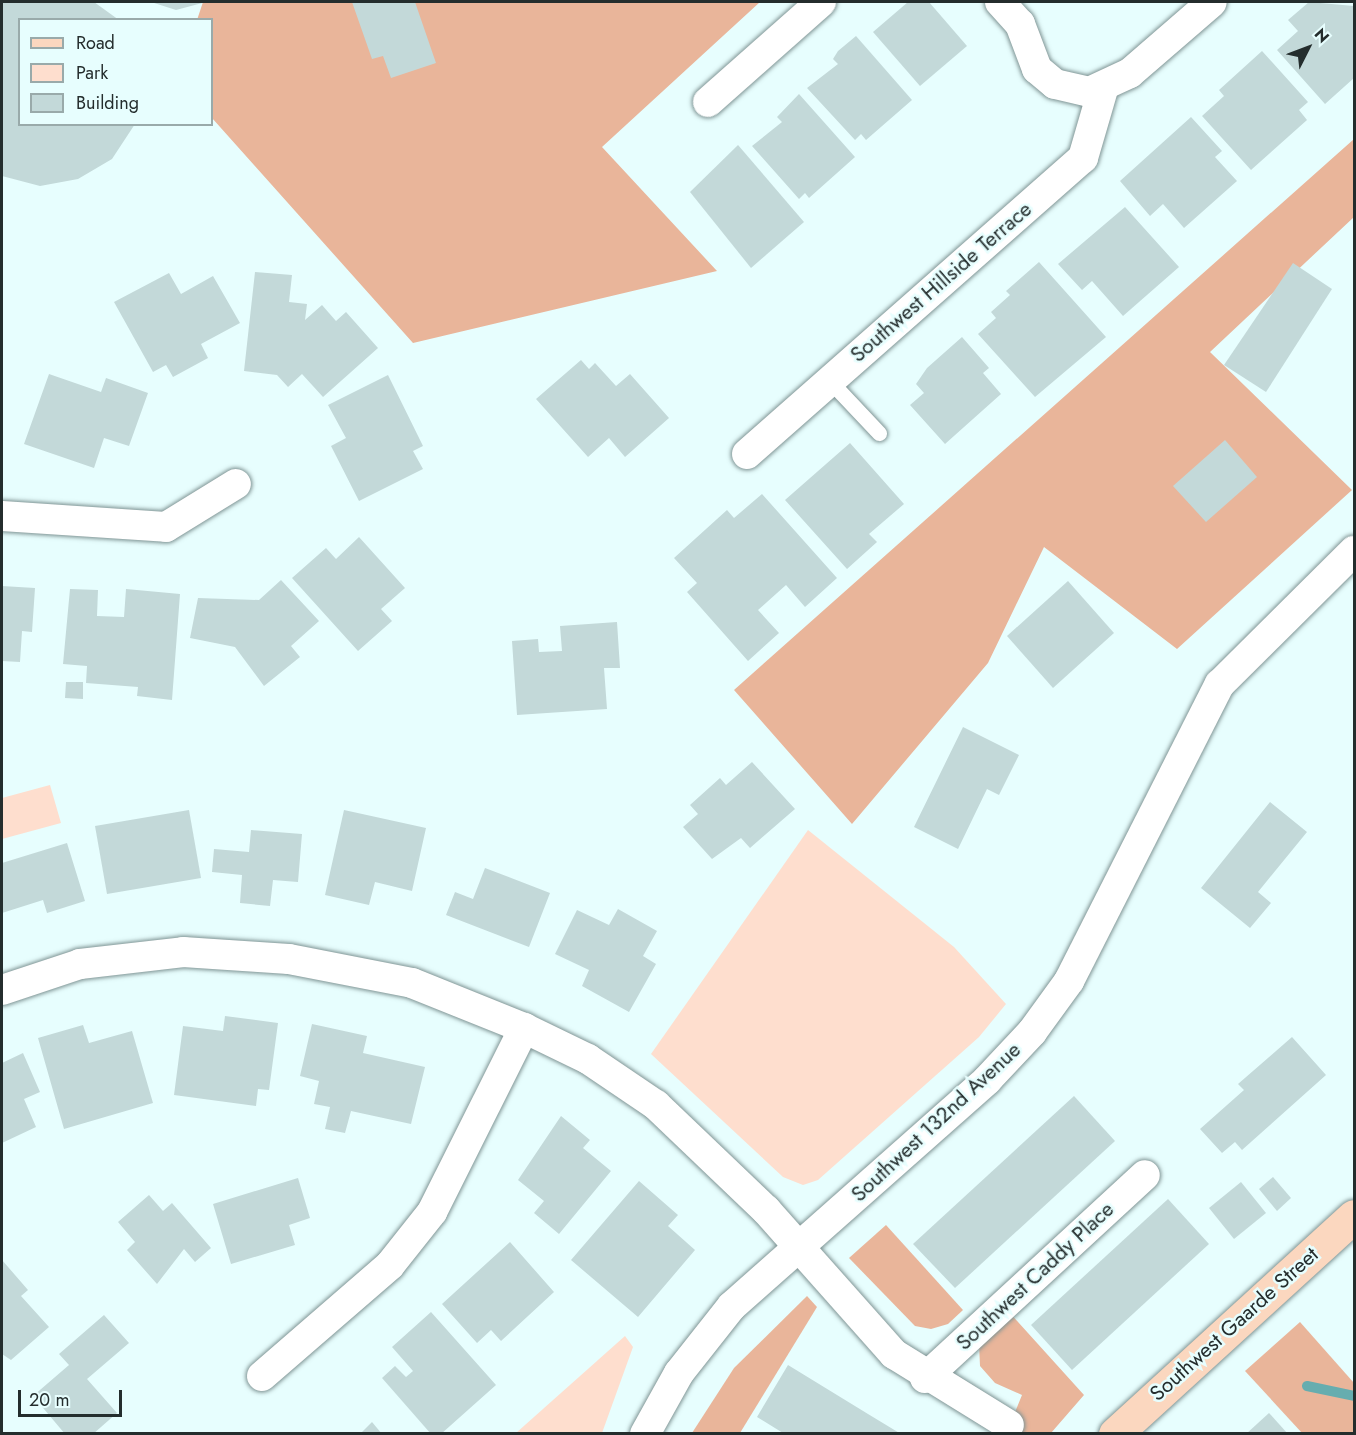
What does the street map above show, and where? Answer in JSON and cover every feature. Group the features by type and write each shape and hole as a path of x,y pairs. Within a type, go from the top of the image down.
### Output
{"main road":[{"name":"Southwest Gaarde Street","path":"1115,1434 1354,1216"}],"street":[{"path":"708,102 821,2"},
{"path":"999,2 1020,24 1037,69 1055,84 1102,89 1130,73 1212,2"},
{"name":"Southwest Hillside Terrace","path":"747,454 1083,158 1102,89"},
{"path":"2,516 166,527 236,484"},
{"name":"Southwest 132nd Avenue","path":"645,1434 706,1337 799,1246 987,1080 1032,1032 1069,981 1220,684 1354,551"},
{"path":"2,990 80,964 172,953 289,959 412,983 524,1028 588,1059 656,1105 799,1246 894,1354 924,1378 1009,1425"},
{"path":"262,1376 390,1265 432,1212 524,1028"},
{"name":"Southwest Caddy Place","path":"924,1378 1145,1175"}],"lane":[{"path":"829,380 879,433"}],"green space":[{"path":"50,785 61,823 2,839 2,798"},
{"path":"808,830 954,947 1006,1004 979,1037 818,1180 803,1185 783,1177 651,1054"},
{"path":"625,1336 633,1347 602,1433 516,1433"}],"shaded area":[{"path":"203,2 760,2 602,147 717,271 413,343 213,119 213,18 198,18"},
{"path":"1354,139 1354,217 1210,352 1352,490 1177,649 1044,547 988,663 852,824 734,690"},
{"path":"886,1225 963,1310 948,1324 931,1329 915,1326 849,1258"},
{"path":"807,1296 817,1307 740,1433 692,1433 734,1368"},
{"path":"1008,1311 1084,1395 1051,1433 1006,1434 1022,1395 995,1383 980,1366 979,1344"},
{"path":"1300,1322 1354,1383 1354,1433 1302,1433 1245,1371"}],"building":[{"path":"2,2 94,2 116,18 18,18 18,126 134,126 112,159 78,179 40,186 2,176"},
{"path":"151,2 206,2 176,10"},
{"path":"352,2 415,2 436,63 391,78 383,56 372,59"},
{"path":"908,2 929,2 967,46 920,86 873,32"},
{"path":"1309,2 1354,6 1354,78 1325,104 1277,50 1298,31 1288,20"},
{"path":"856,36 912,100 866,140 861,134 855,140 807,88 838,64 833,59 838,51"},
{"path":"1262,51 1308,102 1299,110 1307,120 1251,170 1202,116 1224,96 1219,90"},
{"path":"799,94 855,157 809,198 805,193 799,199 752,146 782,122 777,117"},
{"path":"1191,117 1222,151 1215,157 1237,181 1184,228 1163,204 1150,216 1120,181"},
{"path":"738,145 804,222 751,268 690,192"},
{"path":"1125,207 1179,267 1123,316 1092,281 1082,290 1058,264"},
{"path":"1039,262 1106,337 1035,397 978,334 996,318 991,312 1010,295 1006,291"},
{"path":"1293,263 1332,289 1266,392 1224,365"},
{"path":"255,272 292,275 289,302 307,304 305,320 322,305 336,321 346,312 378,348 323,397 302,374 288,387 277,375 244,371"},
{"path":"169,273 181,294 213,276 240,323 201,344 208,358 173,377 166,365 153,372 114,302"},
{"path":"962,337 989,368 983,373 1001,394 945,444 910,405 924,393 916,384 927,368"},
{"path":"581,360 589,369 595,363 616,386 630,374 669,418 625,457 609,438 588,457 536,399"},
{"path":"49,374 101,392 106,378 148,393 129,446 104,438 94,468 24,444"},
{"path":"388,375 423,446 413,451 423,469 359,501 331,446 346,438 328,405"},
{"path":"1225,440 1257,477 1206,522 1173,486"},
{"path":"850,443 904,504 869,534 877,542 847,569 785,500"},
{"path":"762,494 837,578 805,607 786,585 758,610 779,633 748,661 687,592 697,583 674,558 727,510 734,518"},
{"path":"359,537 405,588 381,609 392,621 358,651 292,578 326,548 336,559"},
{"path":"281,580 319,621 291,646 300,657 264,686 235,647 190,638 198,598 259,600"},
{"path":"1068,581 1114,633 1053,688 1007,636"},
{"path":"2,586 35,588 32,632 22,631 20,662 2,661"},
{"path":"70,589 98,590 97,616 124,617 126,589 180,594 172,700 137,696 138,687 86,683 87,666 63,664"},
{"path":"617,622 620,668 604,668 607,709 517,715 512,641 538,639 539,652 562,651 560,626"},
{"path":"66,682 83,682 83,699 65,698"},
{"path":"963,727 1019,755 999,795 987,789 958,849 914,827"},
{"path":"752,762 795,809 750,848 741,838 712,859 683,827 698,814 690,805 720,778 726,785"},
{"path":"1270,802 1307,832 1258,892 1271,903 1250,928 1201,888"},
{"path":"189,810 201,878 107,894 95,826"},
{"path":"344,810 426,828 412,891 375,882 369,905 325,895"},
{"path":"251,830 302,834 298,882 273,880 270,906 240,903 242,875 212,872 214,849 249,852"},
{"path":"67,843 85,901 47,913 43,900 2,913 2,863"},
{"path":"485,868 550,893 529,947 446,915 455,892 473,899"},
{"path":"618,909 657,931 643,956 656,964 629,1012 582,986 589,970 555,954 577,910 609,925"},
{"path":"225,1016 278,1023 269,1090 258,1089 256,1106 174,1095 183,1026 223,1031"},
{"path":"312,1024 367,1036 363,1053 425,1067 411,1124 351,1111 345,1133 325,1129 330,1107 314,1104 319,1081 300,1076"},
{"path":"83,1025 89,1043 132,1031 153,1103 64,1129 38,1038"},
{"path":"1292,1037 1326,1075 1242,1150 1235,1142 1222,1153 1200,1129 1244,1090 1238,1084"},
{"path":"23,1053 40,1092 24,1099 36,1127 2,1143 2,1063"},
{"path":"1074,1096 1115,1141 955,1288 913,1244"},
{"path":"561,1116 590,1140 583,1148 611,1171 559,1234 534,1213 544,1201 518,1180"},
{"path":"1273,1177 1291,1198 1277,1211 1259,1189"},
{"path":"298,1178 310,1218 289,1225 295,1245 231,1264 213,1204"},
{"path":"639,1181 678,1215 668,1226 695,1250 638,1317 571,1260"},
{"path":"1241,1182 1266,1213 1234,1239 1209,1208"},
{"path":"149,1195 163,1211 172,1203 211,1248 195,1262 184,1249 157,1284 127,1250 135,1242 118,1222"},
{"path":"1168,1199 1209,1244 1072,1370 1031,1325"},
{"path":"510,1242 554,1292 501,1341 491,1330 477,1343 442,1304"},
{"path":"2,1260 28,1290 21,1296 49,1327 11,1360 2,1354"},
{"path":"431,1312 496,1385 441,1434 431,1434 382,1378 395,1366 406,1377 413,1371 392,1347"},
{"path":"104,1315 129,1343 87,1379 117,1413 93,1434 65,1434 33,1396 69,1365 59,1354"},
{"path":"788,1365 901,1434 783,1433 757,1417"},
{"path":"1269,1413 1288,1434 1246,1434"},
{"path":"372,1422 382,1434 360,1434"}],"waterway":[{"path":"1307,1386 1354,1396"}]}
